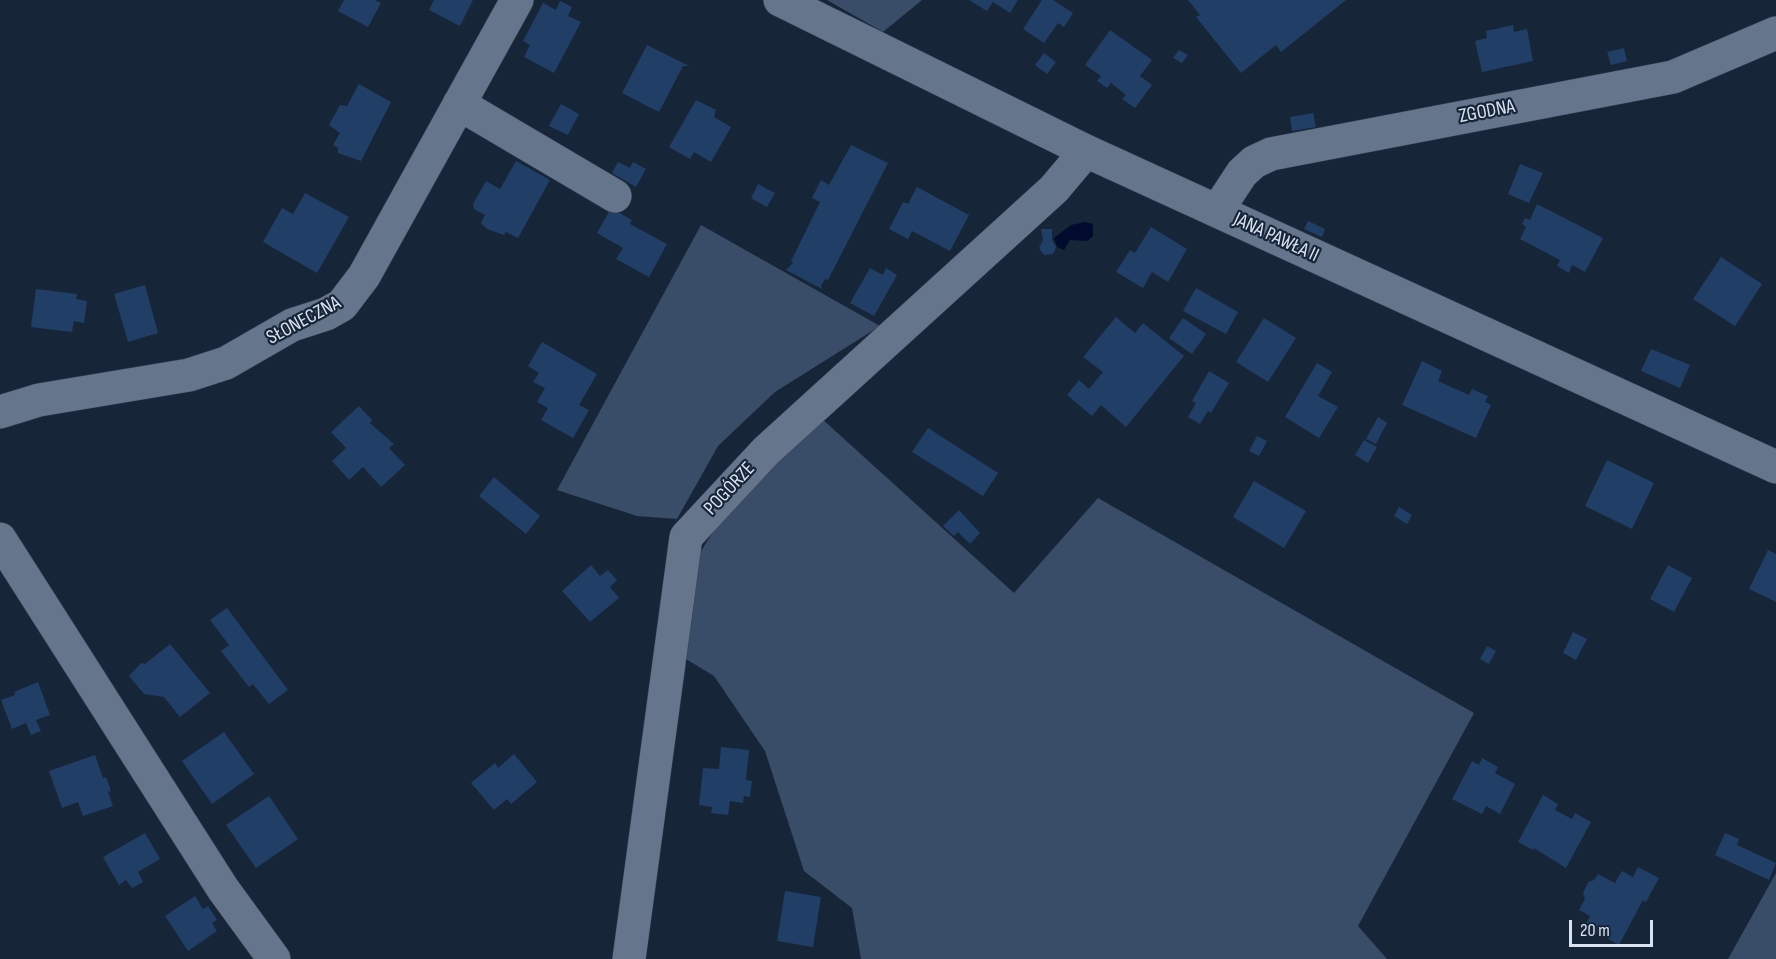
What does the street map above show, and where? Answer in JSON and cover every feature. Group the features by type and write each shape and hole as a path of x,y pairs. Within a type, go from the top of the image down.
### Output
{"street":[{"name":"SŁONECZNA","path":"0,412 39,400 189,375 226,363 292,325 326,314 342,305 364,276 517,0"},
{"name":"JANA PAWŁA II","path":"780,0 1086,151 1776,467"},
{"name":"ZGODNA","path":"1217,211 1242,173 1254,162 1271,154 1673,77 1776,33"},
{"path":"459,104 615,196"},
{"name":"POGÓRZE","path":"629,959 686,537 766,451 1054,189 1086,151"},
{"path":"0,539 223,889 274,959"}],"shaded area":[{"path":"827,0 922,0 883,32"},
{"path":"1085,222 1093,224 1093,236 1087,241 1070,240 1064,250 1057,247 1054,238 1071,225"},
{"path":"701,225 880,326 775,392 718,446 677,519 637,516 557,490"},
{"path":"821,418 1014,593 1098,498 1474,713 1358,926 1387,959 861,959 852,908 804,871 765,751 714,676 686,659 693,564 744,482"},
{"path":"1776,873 1776,959 1728,959"}],"building":[{"path":"344,0 375,0 381,3 368,27 338,11"},
{"path":"434,0 473,0 460,26 429,10"},
{"path":"969,0 1018,0 1010,13 993,2 987,11"},
{"path":"1042,0 1053,0 1073,13 1064,27 1058,23 1044,43 1023,29"},
{"path":"1188,0 1346,0 1281,52 1276,45 1241,73 1196,17 1200,15"},
{"path":"560,1 572,7 568,16 581,22 554,73 524,57 530,45 523,41 543,3 556,10"},
{"path":"1513,25 1514,32 1527,29 1533,61 1482,72 1475,41 1487,38 1486,31"},
{"path":"1110,30 1152,60 1140,76 1152,85 1135,108 1122,99 1126,95 1111,83 1107,88 1097,81 1101,76 1085,65"},
{"path":"647,45 689,66 683,66 659,112 622,93"},
{"path":"1624,48 1627,61 1611,65 1607,52"},
{"path":"1179,50 1188,55 1182,63 1173,58"},
{"path":"1044,53 1056,62 1047,74 1035,65"},
{"path":"359,84 391,102 361,161 338,153 338,148 333,145 340,133 329,125 340,105 347,106"},
{"path":"696,100 716,110 714,117 731,127 711,162 694,152 690,159 669,147"},
{"path":"561,104 579,114 568,135 549,126"},
{"path":"1313,113 1316,127 1292,131 1290,117"},
{"path":"851,145 888,163 828,280 825,279 821,286 822,289 786,270 793,263 791,261 820,202 812,198 821,180 829,185"},
{"path":"516,161 550,180 518,238 506,232 504,235 487,229 481,223 485,215 474,209 473,204 486,181 500,189"},
{"path":"618,162 630,168 633,162 646,169 636,187 612,173"},
{"path":"1520,164 1543,173 1529,203 1508,194"},
{"path":"758,184 775,193 767,207 751,198"},
{"path":"917,187 969,215 950,251 912,231 908,239 889,229 903,202 908,204"},
{"path":"305,193 349,217 317,273 263,242 282,208 293,214"},
{"path":"1537,204 1603,238 1585,272 1572,265 1569,273 1557,266 1560,260 1520,239 1526,227 1522,224 1525,218 1530,220"},
{"path":"611,208 632,220 630,224 667,244 649,277 616,259 623,248 597,233"},
{"path":"1308,221 1325,229 1322,237 1304,229"},
{"path":"1151,227 1187,249 1168,282 1152,272 1143,288 1116,272 1130,250 1135,253"},
{"path":"1041,229 1052,229 1052,240 1056,247 1053,254 1044,255 1039,248 1043,240"},
{"path":"1721,257 1762,284 1735,326 1693,299"},
{"path":"870,268 883,275 886,268 897,275 874,316 850,303"},
{"path":"145,285 158,333 128,342 114,294"},
{"path":"1196,288 1238,312 1226,334 1183,311"},
{"path":"36,289 77,294 76,299 87,301 84,323 74,321 72,332 31,327"},
{"path":"1116,317 1135,333 1143,323 1184,356 1126,427 1101,405 1092,416 1067,395 1079,380 1089,389 1103,372 1083,357"},
{"path":"1183,318 1206,334 1192,354 1169,338"},
{"path":"1264,318 1296,338 1268,382 1236,362"},
{"path":"542,342 597,374 579,405 589,410 573,438 541,420 548,408 537,402 545,388 533,382 539,373 528,366"},
{"path":"1651,349 1690,365 1680,388 1641,371"},
{"path":"1422,361 1442,371 1438,381 1469,395 1472,389 1488,396 1485,402 1491,405 1476,438 1402,405"},
{"path":"1317,363 1332,372 1318,396 1338,407 1319,438 1285,417"},
{"path":"1209,371 1229,383 1211,413 1208,411 1200,424 1188,417 1196,403 1192,401"},
{"path":"359,406 372,420 370,423 394,444 389,448 405,465 381,487 363,467 349,480 332,461 346,448 331,432"},
{"path":"1378,417 1387,423 1376,444 1366,439"},
{"path":"928,428 998,473 983,496 912,452"},
{"path":"1257,436 1267,441 1259,456 1249,451"},
{"path":"1364,440 1377,447 1368,463 1355,455"},
{"path":"1607,460 1654,483 1632,529 1585,506"},
{"path":"494,477 540,516 526,534 479,496"},
{"path":"1254,481 1306,511 1284,548 1233,517"},
{"path":"1399,507 1412,515 1407,524 1394,516"},
{"path":"959,510 980,533 970,544 958,532 954,536 943,526"},
{"path":"1768,550 1776,554 1776,602 1749,589"},
{"path":"591,565 600,576 608,570 617,580 610,587 619,598 590,622 562,591"},
{"path":"1668,565 1692,578 1674,612 1650,599"},
{"path":"227,608 288,690 269,704 253,684 249,687 221,651 229,645 210,620"},
{"path":"1573,632 1587,639 1576,660 1563,653"},
{"path":"170,644 210,693 180,717 164,697 144,694 129,676 141,663 145,664"},
{"path":"1487,646 1496,651 1489,664 1480,659"},
{"path":"38,682 50,715 36,720 41,731 31,735 26,723 12,729 1,700"},
{"path":"224,732 254,774 212,804 182,761"},
{"path":"721,747 749,750 746,780 752,781 750,797 744,796 743,803 730,801 728,815 711,813 712,807 699,805 703,768 719,769"},
{"path":"514,754 537,782 511,804 507,799 494,810 471,783 495,763 498,768"},
{"path":"95,755 103,778 106,777 111,791 108,792 113,806 83,816 78,802 62,808 49,771"},
{"path":"1482,758 1498,767 1495,773 1515,784 1500,814 1486,806 1482,814 1452,799 1472,761 1479,765"},
{"path":"1543,795 1558,804 1555,810 1572,819 1575,813 1591,822 1566,868 1534,848 1533,850 1518,842"},
{"path":"269,796 298,839 256,868 226,825"},
{"path":"145,833 160,859 138,872 143,882 132,888 126,880 119,885 103,857"},
{"path":"1725,833 1739,839 1737,845 1776,863 1769,880 1715,855"},
{"path":"1638,867 1659,878 1646,902 1643,900 1619,945 1585,926 1590,916 1579,910 1585,899 1583,893 1588,882 1594,880 1598,874 1615,883 1622,871 1633,877"},
{"path":"785,891 821,897 813,947 777,941"},
{"path":"195,896 203,909 208,906 217,920 212,923 217,931 188,951 165,916"}]}
